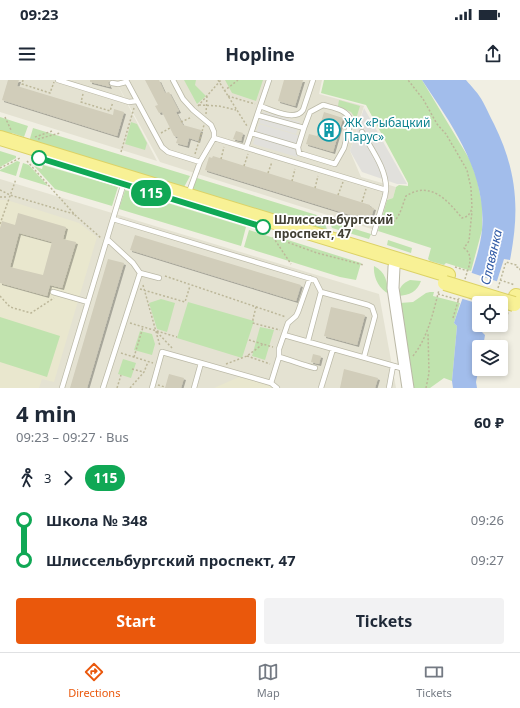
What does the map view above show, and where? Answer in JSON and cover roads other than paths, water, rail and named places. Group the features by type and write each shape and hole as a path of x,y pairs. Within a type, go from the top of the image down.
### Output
{"main road":[{"path":"3,139 124,180 516,300"}],"street":[{"path":"396,263 393,288 408,388"}],"lane":[{"path":"58,80 129,102 137,101"},
{"path":"173,80 183,99 193,110 206,119 214,132 214,138 200,162 186,199"},
{"path":"248,149 251,133 269,80"},
{"path":"260,106 291,116 297,116 301,114 303,110 313,80"},
{"path":"112,83 118,84 126,81 165,150 200,162"},
{"path":"330,174 344,148 351,125 350,117 347,113 323,106 310,112 298,147 299,153 335,164"},
{"path":"257,115 304,128"},
{"path":"362,132 384,173 386,182 385,196 374,233"},
{"path":"251,133 298,147"},
{"path":"214,138 386,190"},
{"path":"62,388 124,180"},
{"path":"113,219 315,280 321,292 308,341"},
{"path":"106,240 133,263 140,273 159,278"},
{"path":"103,388 140,273"},
{"path":"271,386 284,333 290,320 296,316 298,312 310,278"},
{"path":"52,292 88,302"},
{"path":"321,292 368,305 372,308 375,316 364,357"},
{"path":"284,333 333,349 405,368"},
{"path":"321,388 333,349"},
{"path":"152,388 162,352 179,356 277,388"},
{"path":"279,357 315,368"},
{"path":"194,388 201,363"},
{"path":"389,388 393,366"}],"water":[{"name":"Славянка","path":"422,80 466,80 481,99 502,141 512,174 514,190 515,224 510,260 504,259 492,296 472,296 472,332 482,332 485,335 484,340 472,340 472,376 477,376 477,388 453,388 452,381 457,326 454,323 478,253 482,230 482,209 479,189 473,169 465,150 445,114"}],"place":[{"name":"ЖК «Рыбацкий Парус»","path":"329,130"},
{"name":"Шлиссельбургский проспект, 47","path":"263,227"}]}
